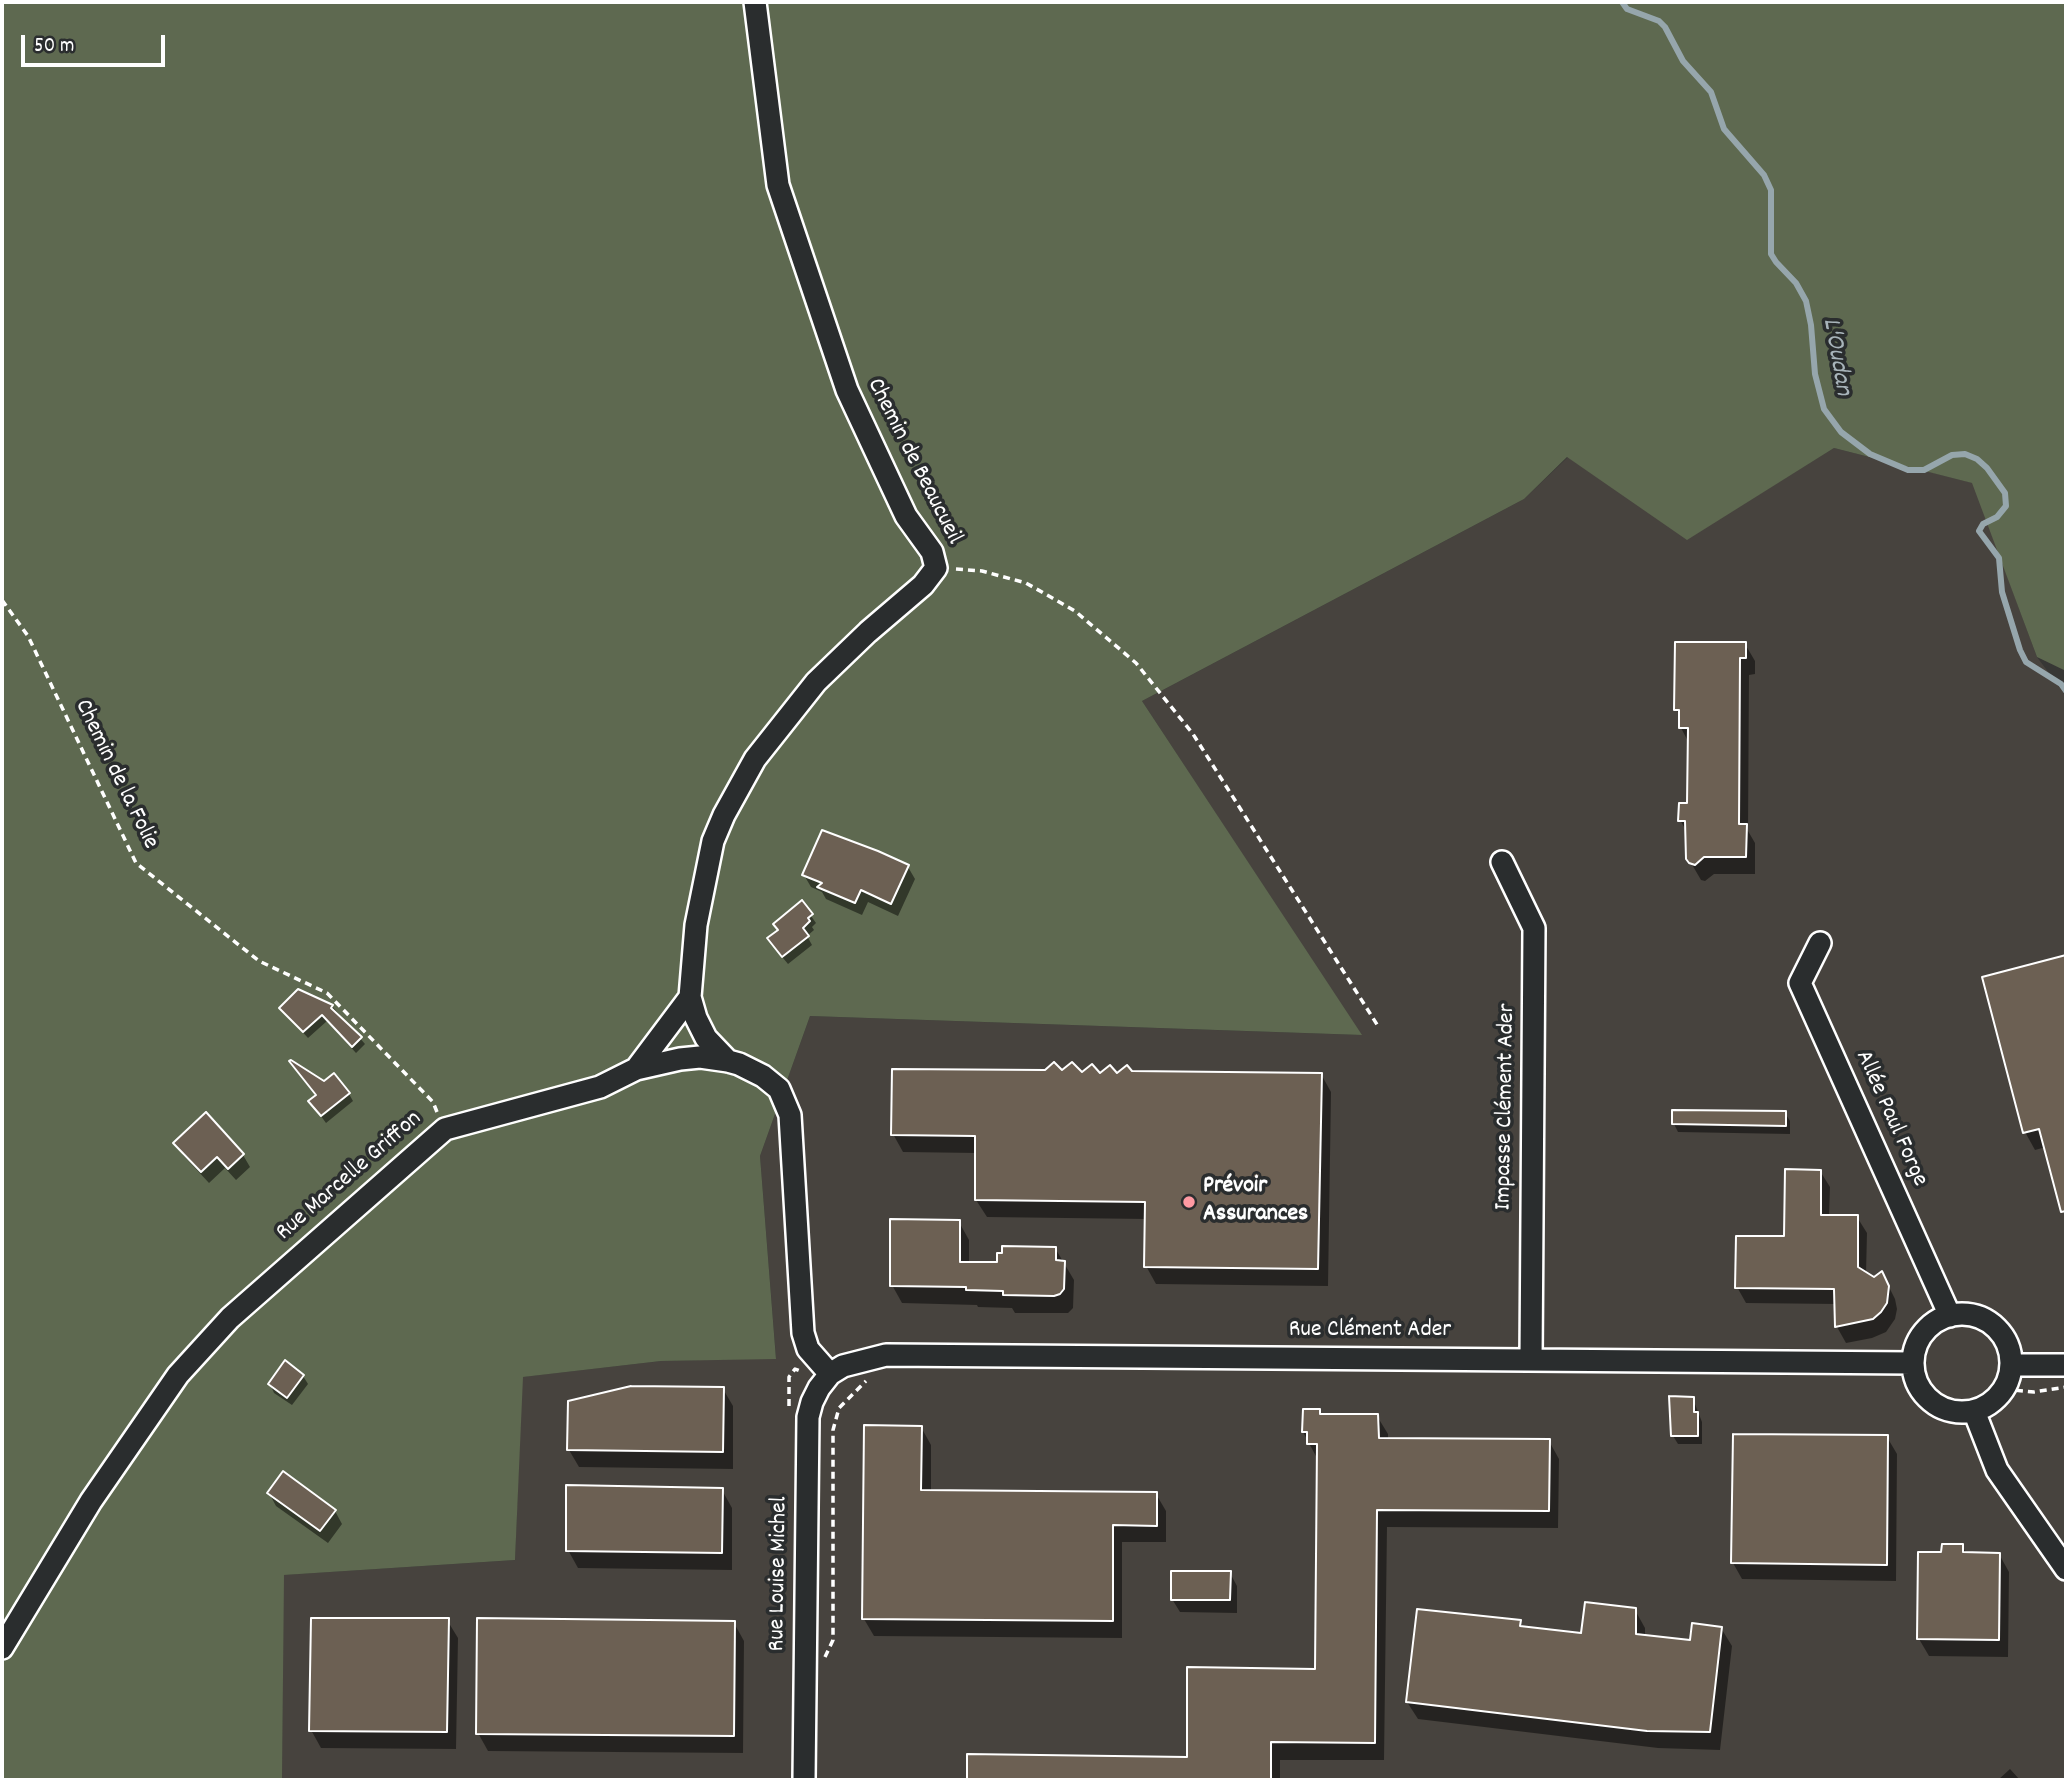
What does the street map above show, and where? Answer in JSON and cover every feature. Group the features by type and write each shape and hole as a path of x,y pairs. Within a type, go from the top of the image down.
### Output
{"street":[{"name":"Chemin de Beaucueil","path":"727,1061 706,1038 690,997 696,925 713,841 723,815 755,759 816,682 868,632 923,585 936,568 932,552 906,516 847,390 778,185 755,2"},
{"name":"Impasse Clément Ader","path":"1502,862 1534,928 1531,1360"},
{"name":"Allée Paul Forge","path":"1820,943 1801,983 1950,1316"},
{"path":"636,1069 690,997"},
{"name":"Rue Marcelle Griffon","path":"2,1648 91,1502 178,1375 230,1318 445,1129 600,1087 636,1069 690,1058 727,1061 763,1076 779,1089 790,1115 803,1333 808,1349 828,1377"},
{"path":"1950,1316 1973,1316 1995,1327 2010,1350 2011,1365 2004,1389 1995,1400 1974,1411 1944,1409 1921,1389 1915,1376 1913,1363 1921,1337 1938,1320 1950,1316"},
{"name":"Rue Clément Ader","path":"828,1377 843,1366 886,1354 1913,1363"},
{"path":"2011,1365 2066,1365"},
{"name":"Rue Louise Michel","path":"804,1780 808,1417 812,1402 828,1377"},
{"path":"1974,1411 1997,1470 2066,1569"}],"path":[{"path":"936,568 982,571 1027,583 1075,611 1136,663 1193,734 1378,1026"},
{"name":"Chemin de la Folie","path":"2,600 28,636 136,863 259,961 327,993 433,1102 445,1129"},
{"path":"789,1406 789,1377 795,1369 828,1377"},
{"path":"805,1671 826,1656 833,1640 833,1430 839,1408 866,1381 875,1377"},
{"path":"2004,1389 2035,1392 2066,1387"}],"shaded area":[{"path":"1834,448 1973,483 2037,657 2066,696 2066,1780 282,1780 283,1575 515,1560 522,1377 661,1361 776,1358 760,1156 810,1016 1361,1035 1142,701 1524,499 1568,457 1687,539"}],"green space":[{"path":"2,2 2066,2 2066,671 2037,657 1972,483 1834,448 1687,540 1567,457 1524,499 1142,701 1362,1035 810,1016 760,1156 776,1359 661,1361 523,1377 515,1560 284,1575 282,1780 2,1780"}],"building":[{"path":"1675,642 1746,642 1746,658 1740,658 1739,824 1747,824 1746,857 1704,857 1695,865 1686,859 1685,821 1678,821 1679,803 1687,803 1688,728 1679,728 1679,710 1674,710"},
{"path":"822,830 909,865 891,904 861,890 855,903 817,887 822,883 802,875"},
{"path":"802,900 813,914 803,928 809,936 782,957 767,938 778,930 773,924"},
{"path":"2066,955 2066,1211 2061,1212 2039,1129 2023,1133 1982,977"},
{"path":"298,989 333,1005 331,1008 362,1037 352,1047 322,1015 303,1032 279,1008"},
{"path":"289,1061 324,1081 334,1073 350,1093 321,1116 308,1101 316,1095"},
{"path":"1054,1062 1062,1070 1072,1062 1082,1072 1092,1064 1100,1073 1110,1065 1117,1073 1127,1065 1132,1071 1322,1073 1318,1269 1144,1267 1145,1202 975,1200 975,1136 891,1135 892,1069 1045,1070"},
{"path":"1672,1110 1786,1111 1786,1126 1672,1124"},
{"path":"206,1112 244,1154 228,1169 217,1157 201,1172 173,1143"},
{"path":"1785,1169 1821,1170 1821,1215 1858,1215 1858,1267 1874,1277 1882,1271 1889,1286 1887,1303 1873,1319 1835,1327 1834,1289 1735,1288 1736,1236 1784,1236"},
{"path":"890,1219 960,1220 960,1262 997,1262 997,1253 1002,1253 1002,1246 1056,1247 1056,1260 1065,1261 1064,1289 1054,1296 1003,1295 1003,1291 966,1290 966,1287 890,1286"},
{"path":"285,1360 304,1375 287,1398 268,1384"},
{"path":"631,1386 724,1387 723,1452 567,1450 568,1401"},
{"path":"1669,1396 1694,1397 1694,1412 1698,1412 1698,1436 1671,1436"},
{"path":"1303,1409 1320,1409 1320,1414 1378,1414 1379,1438 1550,1439 1549,1511 1377,1510 1375,1743 1271,1742 1271,1780 967,1780 967,1754 1187,1757 1187,1667 1315,1669 1317,1444 1307,1444 1307,1432 1302,1432"},
{"path":"864,1425 922,1426 921,1490 1157,1492 1157,1526 1113,1525 1113,1621 862,1619"},
{"path":"1733,1434 1888,1435 1887,1565 1731,1563"},
{"path":"283,1471 336,1510 320,1531 267,1493"},
{"path":"566,1485 723,1488 722,1553 566,1551"},
{"path":"1942,1544 1963,1544 1963,1552 2000,1553 1999,1640 1917,1639 1918,1552 1941,1552"},
{"path":"1171,1571 1231,1571 1230,1600 1171,1600"},
{"path":"1585,1602 1636,1608 1636,1634 1690,1640 1692,1623 1722,1627 1710,1732 1647,1731 1406,1702 1417,1609 1521,1620 1520,1626 1581,1633"},
{"path":"311,1618 449,1618 447,1732 309,1731"},
{"path":"477,1618 735,1621 734,1736 476,1734"}],"waterway":[{"name":"L'Oudan","path":"1622,2 1627,9 1659,21 1665,27 1683,61 1711,92 1724,129 1764,175 1771,190 1771,254 1796,283 1806,301 1815,374 1824,409 1841,432 1870,454 1908,470 1924,470 1952,455 1965,454 1977,459 1987,468 2005,493 2006,506 1997,517 1983,524 1979,531 1999,558 2002,592 2026,662 2061,684 2066,691"}],"place":[{"name":"Prévoir Assurances","path":"1189,1202"}]}
